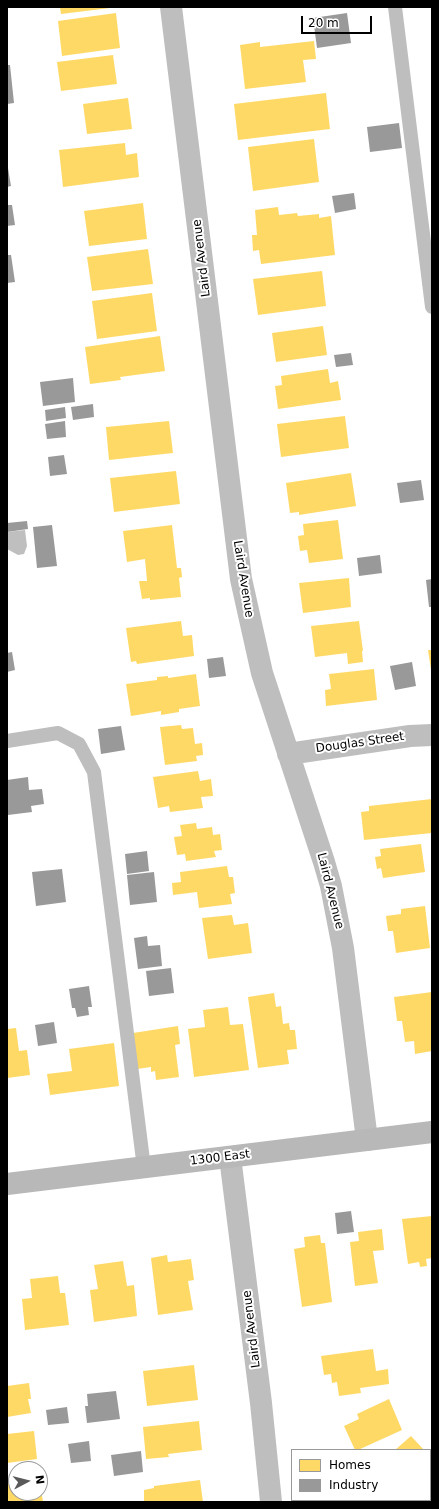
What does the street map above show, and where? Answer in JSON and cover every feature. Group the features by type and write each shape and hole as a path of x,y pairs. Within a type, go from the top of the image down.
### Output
{"main road":[{"name":"1300 East","path":"7,1184 432,1132"}],"street":[{"name":"Laird Avenue","path":"171,7 241,579 262,673 324,862 338,918 367,1140"},
{"name":"Douglas Street","path":"288,754 410,736 432,735"},
{"name":"Laird Avenue","path":"230,1157 261,1403 271,1502"}],"lane":[{"path":"395,7 432,307"},
{"path":"7,741 58,733 79,744 94,772 144,1168"}],"shaded area":[{"path":"25,530 27,546 24,554 18,555 7,549 7,532"}],"building: Homes":[{"path":"60,7 109,7 110,8 61,14"},
{"path":"116,13 120,48 62,56 58,21"},
{"path":"314,41 316,59 303,60 306,82 245,89 240,45 260,42 260,47"},
{"path":"113,55 117,84 61,91 57,62"},
{"path":"326,93 330,129 238,140 234,104"},
{"path":"128,98 132,129 87,134 83,104"},
{"path":"314,139 319,182 253,191 248,147"},
{"path":"125,143 126,155 137,153 139,177 63,187 59,150"},
{"path":"143,203 147,239 89,246 84,211"},
{"path":"278,207 279,215 297,213 298,216 319,214 319,218 331,216 335,255 261,264 259,250 253,251 252,235 257,235 255,210"},
{"path":"148,249 153,284 92,291 87,257"},
{"path":"322,271 326,306 258,315 253,279"},
{"path":"152,293 157,331 97,339 92,301"},
{"path":"323,326 327,355 276,362 272,333"},
{"path":"160,336 165,371 120,377 121,380 90,384 85,347"},
{"path":"328,369 330,383 338,381 341,400 278,409 275,386 282,385 281,376"},
{"path":"345,416 349,448 281,457 277,424"},
{"path":"169,421 173,453 109,460 106,427"},
{"path":"176,471 180,504 114,512 110,478"},
{"path":"351,473 356,506 299,515 299,512 290,513 286,483"},
{"path":"338,520 343,559 309,563 307,550 300,551 298,536 304,535 303,524"},
{"path":"172,525 177,568 181,568 182,577 179,578 181,597 150,600 150,598 142,599 139,581 147,581 145,559 127,562 123,531"},
{"path":"349,578 351,607 303,613 299,583"},
{"path":"181,621 183,636 192,635 194,656 137,664 136,661 131,662 126,628"},
{"path":"359,621 363,662 348,664 347,653 315,657 311,626"},
{"path":"428,650 432,650 432,670 431,670"},
{"path":"374,669 377,700 326,706 325,690 331,689 329,674"},
{"path":"196,674 200,706 179,709 179,712 161,715 161,711 131,716 126,684 157,680 157,677 168,676 168,678"},
{"path":"181,725 182,729 193,728 195,744 202,743 203,755 196,756 197,761 165,765 160,727"},
{"path":"198,771 200,781 211,779 213,796 201,797 203,808 170,812 169,806 158,808 153,777"},
{"path":"432,799 432,833 364,840 361,812 369,811 369,806"},
{"path":"196,823 197,829 212,827 213,835 220,834 222,850 214,851 216,857 186,861 185,854 177,855 174,837 182,836 180,825"},
{"path":"421,844 425,872 383,878 381,868 377,869 375,857 381,856 380,849"},
{"path":"227,866 229,877 233,877 235,893 230,894 232,904 199,908 197,892 173,895 172,883 181,882 180,872"},
{"path":"425,906 430,948 396,953 393,931 388,931 386,916 401,914 401,909"},
{"path":"232,915 234,925 248,923 252,953 208,959 202,918"},
{"path":"432,992 432,1051 415,1054 414,1041 405,1042 402,1021 397,1021 394,997"},
{"path":"274,993 276,1007 281,1006 283,1024 289,1023 290,1030 295,1030 297,1049 287,1050 289,1064 258,1068 248,997"},
{"path":"228,1007 230,1025 243,1024 249,1070 194,1077 188,1029 205,1027 203,1010"},
{"path":"178,1026 180,1044 175,1045 179,1077 156,1080 155,1071 151,1072 151,1067 137,1069 133,1033"},
{"path":"16,1028 19,1051 27,1050 30,1075 7,1078 7,1029"},
{"path":"114,1043 119,1086 50,1095 47,1074 72,1071 69,1049"},
{"path":"432,1216 432,1258 426,1259 427,1266 420,1267 419,1262 408,1264 402,1219"},
{"path":"382,1229 384,1250 373,1251 378,1283 355,1286 350,1242 359,1241 358,1232"},
{"path":"320,1235 321,1243 325,1243 332,1302 302,1307 294,1249 305,1247 304,1237"},
{"path":"167,1255 168,1262 191,1259 194,1280 188,1281 193,1310 158,1315 151,1258"},
{"path":"123,1261 127,1286 134,1285 137,1316 94,1322 90,1290 98,1289 94,1265"},
{"path":"58,1276 60,1293 65,1293 69,1325 25,1330 22,1299 32,1298 30,1279"},
{"path":"373,1349 376,1371 388,1369 389,1384 360,1388 361,1393 339,1396 337,1382 332,1383 331,1374 324,1375 321,1356"},
{"path":"194,1365 198,1400 147,1406 143,1371"},
{"path":"29,1383 31,1399 28,1399 31,1413 7,1417 7,1386"},
{"path":"389,1399 402,1430 360,1449 355,1449 344,1426 359,1419 357,1414"},
{"path":"199,1421 202,1450 168,1454 169,1457 146,1459 143,1427"},
{"path":"34,1431 37,1459 8,1461 7,1463 7,1434"},
{"path":"411,1436 423,1449 396,1449"},
{"path":"7,1479 8,1501 43,1502 7,1502"},
{"path":"200,1480 203,1502 144,1502 144,1490 154,1488 154,1486"}],"building: Industry":[{"path":"347,13 351,43 317,48 313,18"},
{"path":"7,65 10,65 14,103 7,104"},
{"path":"399,123 402,148 370,152 367,127"},
{"path":"7,162 11,186 7,187"},
{"path":"354,193 356,209 335,213 332,196"},
{"path":"7,205 12,205 15,225 7,226"},
{"path":"7,255 11,255 15,282 7,283"},
{"path":"351,353 353,365 336,367 334,355"},
{"path":"73,378 75,402 43,406 40,382"},
{"path":"93,404 94,417 73,420 71,407"},
{"path":"65,407 66,418 46,421 45,410"},
{"path":"65,421 66,437 47,439 45,424"},
{"path":"64,455 67,474 50,476 48,457"},
{"path":"421,480 424,500 400,503 397,483"},
{"path":"27,521 28,529 7,532 7,523"},
{"path":"52,525 57,566 37,568 33,527"},
{"path":"380,555 382,573 359,576 357,558"},
{"path":"432,579 432,607 429,607 426,580"},
{"path":"12,652 15,670 7,672 7,653"},
{"path":"223,657 226,676 209,678 207,659"},
{"path":"412,662 416,686 395,690 390,666"},
{"path":"121,726 125,750 101,754 98,729"},
{"path":"28,777 29,790 42,789 44,804 31,806 32,812 8,815 7,780"},
{"path":"147,851 149,871 127,874 125,854"},
{"path":"62,869 66,902 36,906 32,872"},
{"path":"154,872 157,902 130,905 127,875"},
{"path":"147,936 148,946 160,945 162,966 138,969 134,938"},
{"path":"171,968 174,993 149,996 146,971"},
{"path":"89,986 92,1007 88,1007 89,1015 77,1017 75,1008 72,1008 69,989"},
{"path":"54,1022 57,1043 38,1046 35,1025"},
{"path":"351,1211 354,1232 337,1234 335,1213"},
{"path":"116,1391 120,1419 87,1423 85,1406 88,1406 87,1394"},
{"path":"67,1407 69,1423 48,1425 46,1410"},
{"path":"89,1441 91,1461 71,1463 68,1444"},
{"path":"141,1451 143,1472 114,1476 111,1455"}]}
